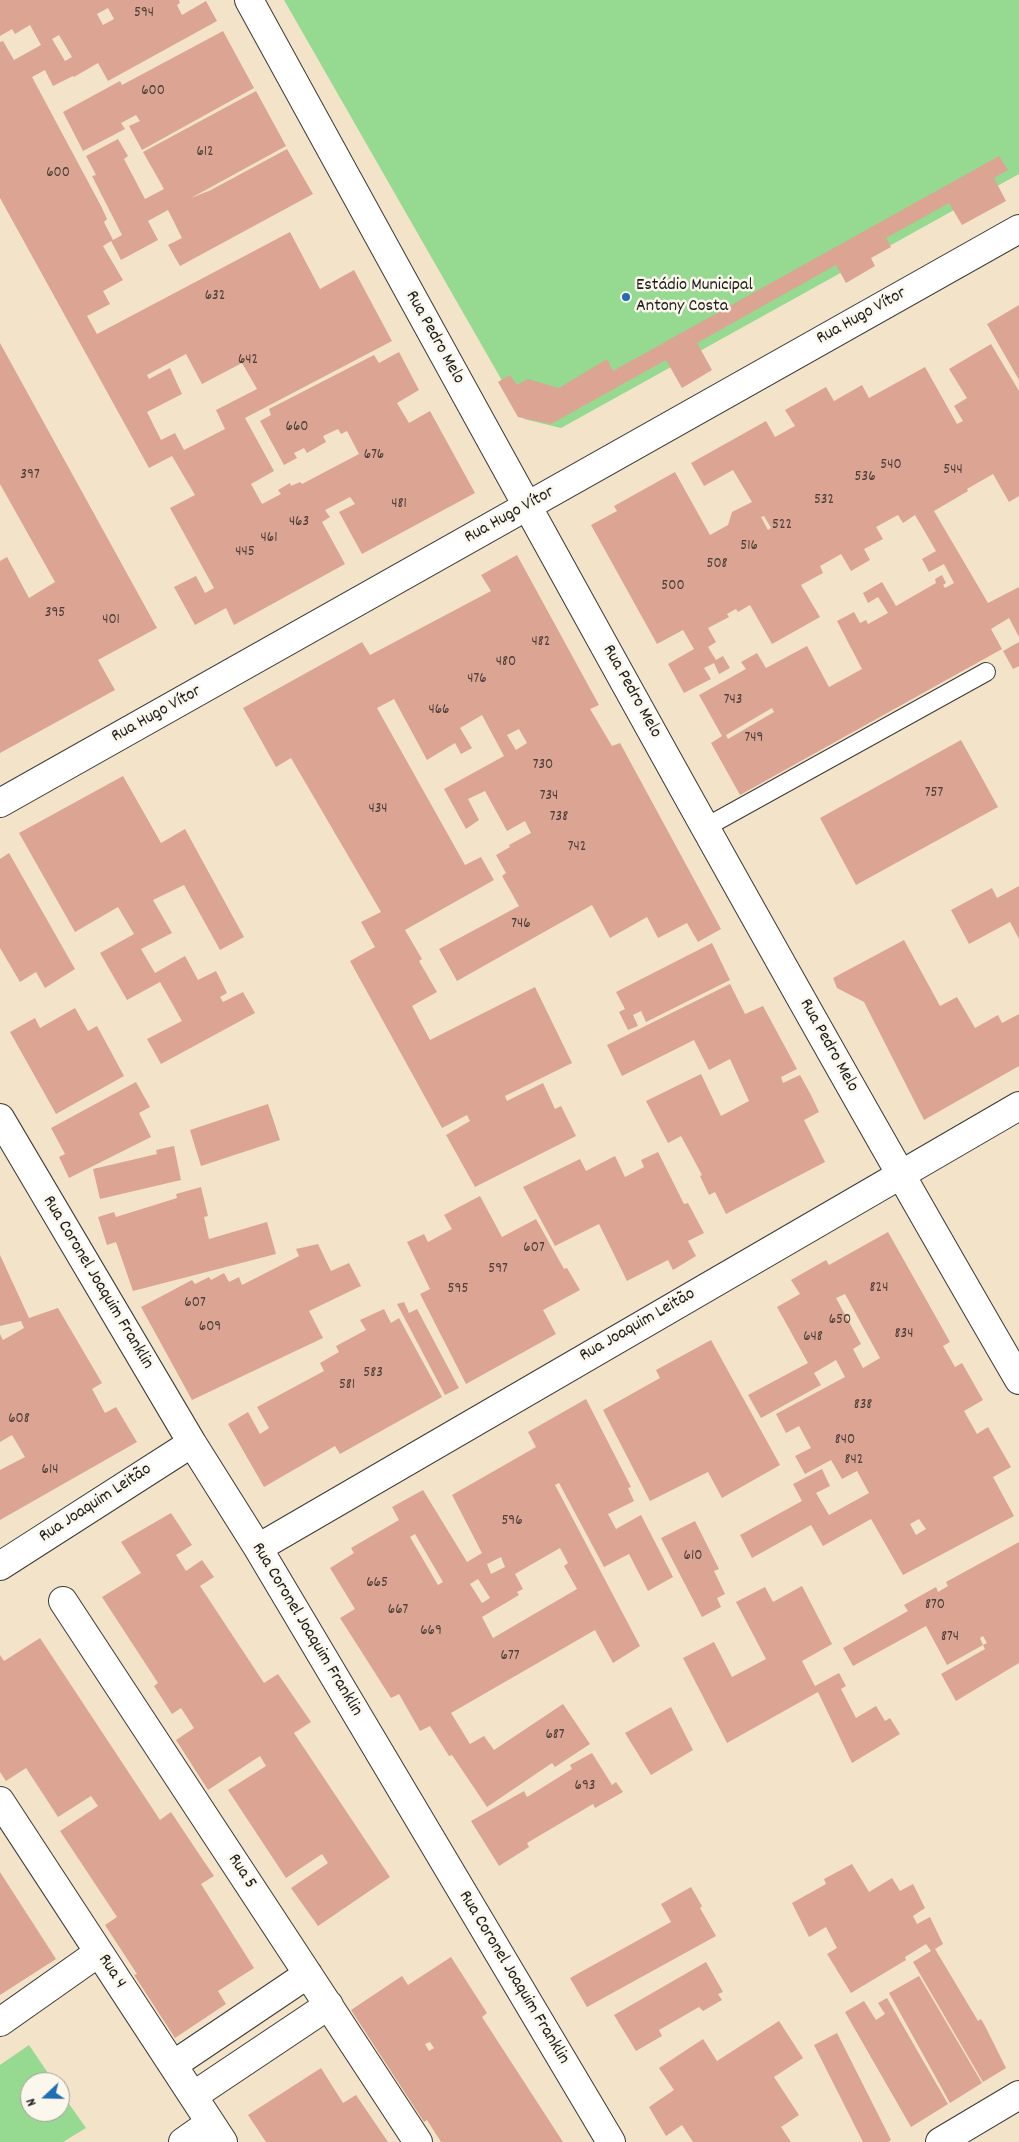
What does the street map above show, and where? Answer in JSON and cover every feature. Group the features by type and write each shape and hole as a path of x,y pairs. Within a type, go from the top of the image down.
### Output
{"street":[{"name":"Rua Pedro Melo","path":"249,0 527,506 899,1174 1019,1380"},
{"name":"Rua Hugo Vítor","path":"0,803 1019,229"},
{"name":"Rua Joaquim Leitão","path":"258,1548 1019,1106"},
{"name":"Rua Coronel Joaquim Franklin","path":"0,1118 192,1443 258,1548 611,2142"},
{"name":"Rua Joaquim Leitão","path":"0,1566 192,1443"},
{"name":"Rua 5","path":"63,1601 418,2142"},
{"name":"Rua 4","path":"0,1801 216,2132"},
{"path":"0,2022 98,1953"},
{"path":"173,2065 308,1974"},
{"path":"193,2096 329,2006"},
{"path":"940,2142 1019,2095"},
{"path":"183,2142 216,2132"}],"lane":[{"path":"706,827 986,672"}],"green space":[{"name":"Estádio Municipal Antony Costa","path":"284,0 1019,0 1019,174 561,428 524,419"},
{"path":"29,2045 47,2072 20,2072 20,2122 70,2122 70,2105 86,2128 63,2142 0,2142 0,2065"}],"building":[{"path":"0,0 179,0 180,3 177,5 182,15 206,1 217,21 108,81 98,63 74,77 53,86 45,70 32,77 101,206 107,219 104,222 113,240 122,235 92,176 96,175 86,156 118,139 128,156 124,159 145,199 164,189 143,152 256,91 286,146 191,198 211,190 287,149 313,194 180,266 168,245 182,238 168,210 148,221 158,240 121,260 111,241 103,246 123,280 103,291 110,304 87,316 97,334 290,232 320,289 354,270 392,341 245,418 274,471 251,484 262,504 281,494 278,490 290,483 291,486 300,482 302,484 359,454 347,431 341,434 338,429 323,436 326,442 307,453 304,448 294,453 297,458 284,465 260,421 271,415 269,409 374,355 379,363 399,352 419,390 397,403 409,423 430,411 475,493 362,554 339,512 355,504 350,497 325,510 330,517 322,522 345,564 234,625 226,608 195,625 174,587 196,576 205,593 214,588 170,508 195,495 172,456 149,468 0,198 0,42 3,41 14,60 41,45 30,25 15,34 12,29 0,36","holes":["108,8 114,19 103,25 97,14","59,35 72,57 65,61 52,39","186,354 202,384 242,363 257,389 216,410 225,429 184,450 175,433 161,440 147,412 182,394 170,368 149,379 147,375"]},
{"path":"223,31 254,88 142,150 129,126 140,121 136,115 121,123 125,129 83,151 63,112 120,81 122,85"},
{"path":"999,156 1008,170 994,178 1006,201 962,225 949,203 886,238 891,247 871,258 875,266 846,283 836,265 697,343 712,370 682,388 666,360 551,424 518,417 498,382 510,375 517,385 528,379 559,388 607,359 613,371"},
{"path":"1019,305 1019,380 987,324"},
{"path":"0,343 157,628 98,660 115,690 0,753 0,561 7,557 29,598 55,582 0,484"},
{"path":"991,344 1019,391 1019,496 1009,502 993,474 934,511 988,603 1019,587 1019,637 1009,618 991,629 1002,649 740,795 711,743 722,736 699,695 746,669 741,662 757,653 766,668 807,646 829,687 862,669 837,621 854,612 860,623 866,620 868,624 888,613 878,597 868,603 863,593 882,582 896,606 936,583 935,579 942,575 946,583 943,585 945,588 954,583 944,564 929,572 922,559 936,551 915,515 903,523 898,515 876,527 883,539 864,549 870,560 851,571 841,554 820,566 823,573 801,585 820,617 772,644 750,605 738,612 736,609 727,614 729,617 708,628 716,642 708,647 716,660 723,656 730,668 719,674 714,663 704,668 711,679 684,693 668,664 694,649 683,630 657,644 591,525 617,511 614,506 675,472 710,535 728,525 732,512 752,502 733,470 704,486 691,463 766,421 775,437 795,426 785,410 826,387 834,401 862,385 869,398 925,367 957,424 963,421 954,406 967,398 949,369","holes":["764,516 771,528 768,530 761,517","772,708 774,712 728,739 726,735"]},
{"path":"517,555 599,705 590,709 612,746 620,743 721,929 698,942 687,923 658,938 647,917 610,938 592,905 457,981 439,949 519,906 502,876 506,873 496,855 510,847 509,845 531,833 525,821 507,831 485,791 468,799 479,820 466,829 444,789 504,756 482,715 460,728 472,748 461,754 455,743 427,760 394,699 377,708 465,865 481,857 494,880 405,930 422,959 419,961 437,992 412,1006 430,1040 535,987 572,1063 505,1096 507,1101 543,1083 555,1109 561,1106 576,1136 475,1187 446,1135 470,1121 467,1115 442,1128 350,961 375,947 361,922 381,912 291,758 276,767 243,708 362,642 370,655 491,591 481,575","holes":["519,729 527,743 516,750 507,735"]},
{"path":"1019,642 1019,666 1013,669 1003,651"},
{"path":"961,740 998,807 856,885 820,818"},
{"path":"123,776 161,843 185,829 244,937 220,950 184,885 153,900 172,933 141,949 155,973 185,956 198,980 216,971 227,993 220,997 223,1002 243,992 255,1013 161,1064 147,1039 182,1021 160,982 127,1000 100,953 134,934 118,907 75,932 19,833"},
{"path":"9,853 75,969 45,988 36,972 20,982 0,948 0,859"},
{"path":"1019,886 1019,939 1010,922 969,944 951,910 992,888 997,898"},
{"path":"904,940 940,1006 957,997 975,1028 998,1015 1002,1023 1019,1014 1019,1066 924,1120 864,1002 837,988 833,978"},
{"path":"712,943 730,980 646,1022 641,1011 633,1015 638,1026 628,1030 619,1012 625,1009 616,992"},
{"path":"730,984 745,1014 763,1006 797,1069 781,1077 783,1083 800,1075 811,1095 819,1112 804,1120 825,1162 726,1214 715,1192 709,1195 700,1176 702,1175 681,1136 668,1143 646,1101 701,1074 721,1116 749,1101 730,1059 709,1070 694,1040 622,1076 607,1045"},
{"path":"75,1008 88,1031 97,1026 124,1076 56,1114 10,1032 35,1018 40,1028"},
{"path":"136,1082 150,1107 139,1113 151,1137 69,1178 59,1157 65,1154 51,1128"},
{"path":"268,1104 280,1140 201,1166 190,1130"},
{"path":"174,1146 181,1180 100,1199 93,1169 157,1154 156,1150"},
{"path":"658,1152 684,1204 688,1203 704,1233 688,1241 696,1256 673,1270 668,1260 627,1281 599,1224 555,1246 523,1187 580,1159 586,1171 615,1156 625,1177 644,1167 641,1160"},
{"path":"201,1187 208,1216 204,1217 209,1239 267,1222 276,1254 133,1291 116,1242 107,1245 98,1217 114,1212 116,1217 177,1198 176,1194"},
{"path":"480,1196 502,1237 536,1219 564,1269 567,1268 580,1290 543,1310 556,1334 466,1384 420,1294 430,1289 407,1242 424,1234 428,1242 452,1229 444,1215"},
{"path":"888,1232 950,1342 943,1346 955,1367 962,1363 983,1400 964,1411 977,1434 988,1427 1011,1467 993,1477 1014,1516 903,1575 871,1519 823,1546 811,1525 752,1558 740,1535 802,1501 793,1484 822,1469 830,1486 816,1493 829,1515 869,1493 857,1471 842,1479 831,1460 805,1474 795,1456 811,1448 799,1426 786,1433 776,1414 845,1377 836,1360 814,1373 821,1385 761,1418 748,1395 808,1363 777,1307 800,1294 791,1280 826,1260 829,1265","holes":["845,1294 880,1358 863,1368 853,1349 861,1344 836,1298","919,1519 926,1529 916,1535 910,1524"]},
{"path":"318,1244 331,1271 349,1263 361,1286 309,1311 323,1338 192,1400 141,1307 192,1280 195,1284 209,1277 211,1280 224,1273 229,1282 239,1277 242,1285 299,1256 296,1249"},
{"path":"0,1255 29,1318 58,1308 102,1383 92,1389 105,1413 116,1407 137,1442 0,1520 0,1470 25,1457 12,1435 0,1442 0,1334 3,1340 24,1328 21,1321 0,1326"},
{"path":"404,1302 409,1313 417,1309 459,1388 445,1395 397,1304"},
{"path":"384,1309 391,1323 399,1318 442,1397 340,1454 335,1446 264,1487 228,1424 248,1412 260,1434 269,1428 257,1407 324,1371 320,1363 339,1352 336,1346 366,1330 360,1320"},
{"path":"711,1340 780,1465 722,1498 708,1472 650,1501 603,1410 660,1378 656,1370"},
{"path":"586,1399 631,1487 628,1488 634,1501 608,1514 616,1529 641,1515 673,1577 648,1591 629,1554 604,1567 559,1483 555,1485 640,1646 613,1663 595,1630 451,1713 470,1744 484,1736 494,1750 563,1704 590,1744 555,1767 552,1763 487,1807 452,1755 449,1756 430,1726 420,1731 399,1694 391,1698 340,1618 355,1609 330,1568 354,1553 351,1548 399,1520 392,1507 423,1490 467,1562 482,1553 452,1495 536,1447 528,1432","holes":["415,1534 443,1582 438,1585 410,1537","560,1548 568,1563 564,1566 577,1589 493,1638 482,1617 519,1595 517,1592 523,1589 515,1574","501,1557 505,1567 491,1574 487,1564","478,1579 490,1598 482,1603 470,1584"]},
{"path":"171,1513 192,1545 176,1555 186,1571 202,1560 214,1577 200,1586 264,1683 278,1674 311,1722 294,1733 390,1877 318,1926 291,1888 328,1863 322,1854 286,1878 228,1790 266,1766 260,1756 208,1790 176,1740 194,1728 181,1708 172,1714 154,1686 158,1683 102,1597 141,1573 121,1542"},
{"path":"695,1521 719,1569 714,1571 725,1594 717,1598 721,1607 702,1617 661,1538"},
{"path":"1019,1542 1019,1663 956,1701 941,1674 985,1649 983,1645 947,1665 926,1626 853,1666 843,1648 908,1611 904,1605 936,1587 938,1592 948,1586 946,1582","holes":["983,1636 987,1643 983,1645 980,1638"]},
{"path":"802,1586 832,1644 802,1661 815,1686 839,1673 846,1686 841,1689 856,1718 876,1706 885,1721 890,1718 900,1734 852,1763 818,1692 727,1743 683,1658 714,1642 732,1677 766,1659 736,1602 765,1587 773,1602"},
{"path":"40,1638 160,1820 171,1812 214,1876 201,1884 254,1968 218,1991 226,2004 175,2038 134,1975 137,1974 105,1925 117,1917 60,1831 98,1806 91,1796 58,1817 26,1768 6,1781 0,1772 0,1655 4,1661"},
{"path":"671,1707 693,1750 651,1775 625,1733"},
{"path":"592,1753 612,1785 616,1782 623,1792 595,1808 593,1804 527,1843 529,1847 499,1866 471,1821 524,1791 527,1797 572,1769 570,1765"},
{"path":"852,1864 869,1892 892,1878 900,1891 913,1884 925,1908 913,1916 917,1924 930,1917 943,1944 935,1949 978,2021 981,2019 1006,2068 983,2082 913,1962 931,1951 926,1944 905,1957 906,1960 851,1993 827,1954 837,1948 826,1927 809,1937 792,1903 826,1884 824,1879"},
{"path":"0,1872 56,1959 0,1995"},
{"path":"691,1887 702,1906 700,1908 716,1936 587,2007 570,1978 671,1922 661,1904"},
{"path":"451,1957 487,2013 482,2017 563,2142 441,2142 427,2120 424,2122 351,2010 402,1976 408,1985","holes":["430,2042 434,2048 429,2051 425,2044"]},
{"path":"706,1962 723,1992 718,1994 722,2000 703,2011 699,2007 659,2030 662,2036 636,2051 614,2015"},
{"path":"919,1976 982,2083 950,2103 889,1993"},
{"path":"887,1998 948,2104 911,2127 845,2012 864,2001 876,2020 885,2014 878,2003"},
{"path":"779,2021 803,2058 774,2077 799,2115 781,2127 791,2142 693,2142 682,2125 666,2136 649,2107 674,2090 659,2068 703,2039 717,2061"},
{"path":"837,2033 891,2140 888,2142 863,2142 814,2045"},
{"path":"321,2068 343,2103 356,2095 388,2142 266,2142 248,2115"}],"place":[{"name":"Estádio Municipal Antony Costa","path":"626,297"}]}
